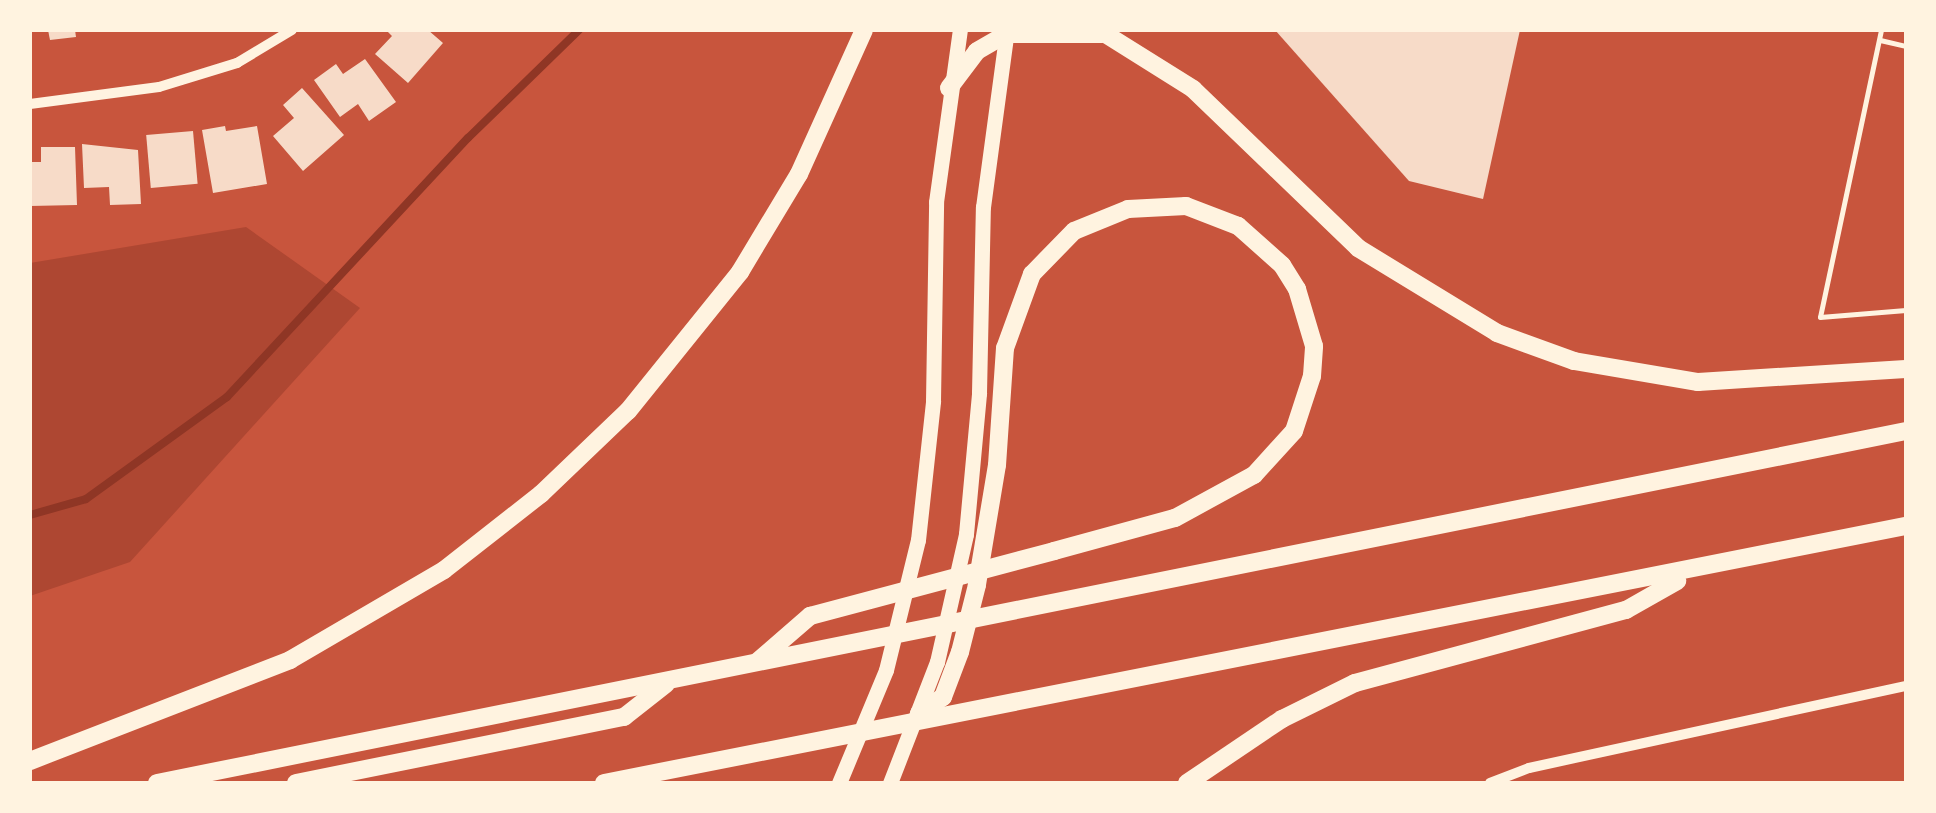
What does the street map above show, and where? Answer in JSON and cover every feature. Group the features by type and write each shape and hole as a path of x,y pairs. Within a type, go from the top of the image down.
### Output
{"highway":[{"path":"30,761 290,660 428,581 542,494 628,411 740,272 799,174 864,30"},
{"path":"949,88 977,50 1007,32 1101,32 1193,89 1358,248 1497,333 1574,361 1698,382 1906,369"},
{"path":"754,664 810,616 1175,518 1254,475 1294,430 1312,376 1308,316 1282,265 1238,226 1186,206 1128,208 1074,231 1032,274 1005,348 998,465 960,652 944,697 918,713"},
{"path":"157,783 1906,431"},
{"path":"604,783 1691,573 1906,526"},
{"path":"1187,783 1282,719 1356,683 1626,610 1691,573"},
{"path":"296,783 624,717 670,681"}],"main road":[{"path":"839,783 900,622 927,480 935,217 949,88 960,30"},
{"path":"890,783 918,713 954,599 975,470 983,208 1007,32"}],"street":[{"path":"30,104 159,88 237,62 292,30"},
{"path":"1490,783 1529,768 1906,686"}],"lane":[{"path":"1881,30 1820,317 1906,310"},
{"path":"1879,40 1906,46"}],"shaded area":[{"path":"246,227 360,308 130,562 30,596 30,263"}],"building":[{"path":"48,30 75,30 76,37 50,40"},
{"path":"386,30 428,30 443,43 408,83 375,54 392,36"},
{"path":"1275,30 1520,30 1483,199 1409,181"},
{"path":"365,59 396,102 369,121 358,104 340,117 314,80 336,64 343,74"},
{"path":"302,88 344,135 303,171 273,136 294,118 283,105"},
{"path":"225,126 226,131 257,126 267,184 213,193 202,130"},
{"path":"193,131 198,184 151,188 146,135"},
{"path":"82,144 138,150 141,204 110,205 109,187 84,188"},
{"path":"41,147 75,147 77,205 30,206 30,162 41,162"}],"waterway":[{"path":"30,515 86,499 227,397 468,138 579,30"}]}
